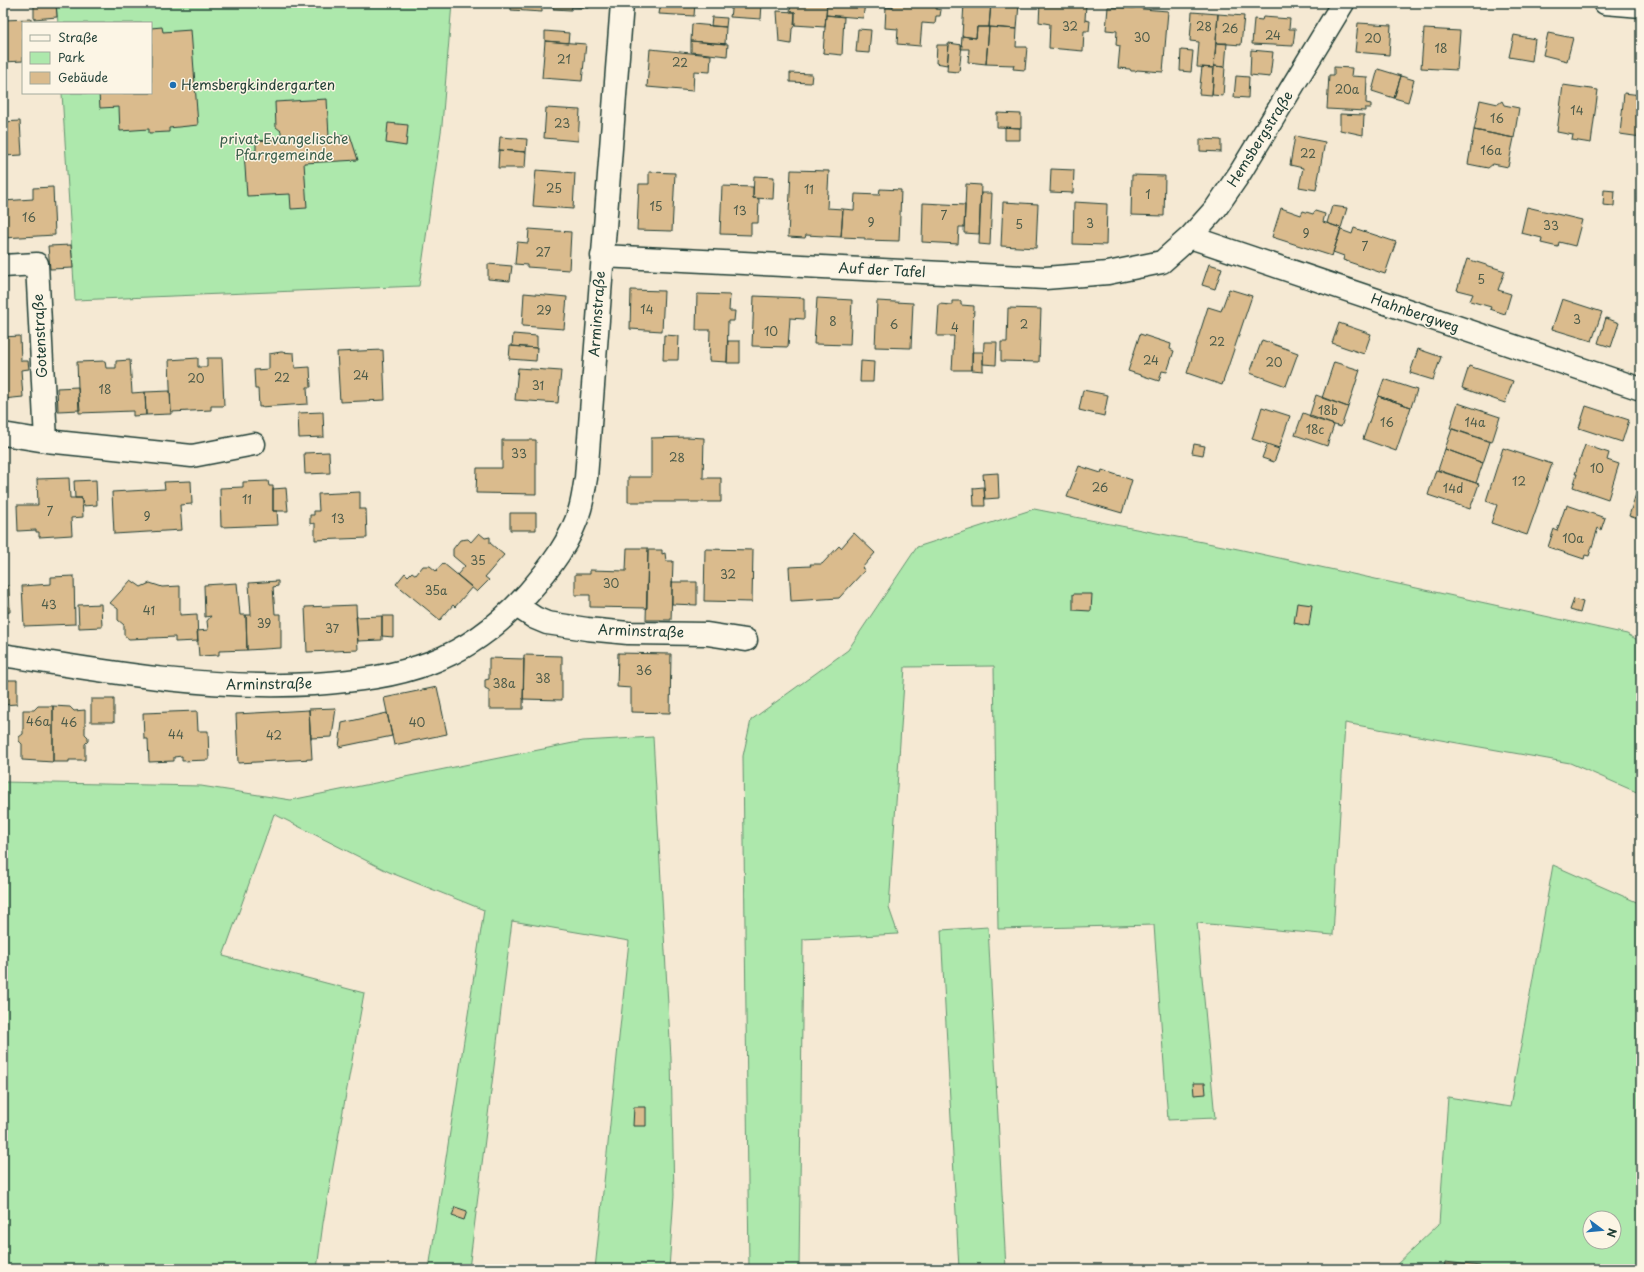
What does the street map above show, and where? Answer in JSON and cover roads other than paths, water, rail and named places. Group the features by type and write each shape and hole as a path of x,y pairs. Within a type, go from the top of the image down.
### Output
{"street":[{"name":"Arminstraße","path":"3,655 115,673 222,685 288,685 346,682 388,676 432,662 464,646 484,633 517,606 551,568 568,538 580,509 586,478 622,3"},
{"name":"Hemsbergstraße","path":"1162,262 1190,237 1216,208 1240,173 1343,3"},
{"path":"1605,3 1641,6"},
{"name":"Hahnbergweg","path":"1190,237 1641,389"},
{"name":"Auf der Tafel","path":"602,256 1045,278 1108,274 1162,262"},
{"name":"Gotenstraße","path":"3,266 37,264 46,441"},
{"path":"3,434 46,441 192,456 254,444"},
{"name":"Arminstraße","path":"517,606 535,618 547,623 587,629 628,633 707,634 746,640"}],"place":[{"name":"Hemsbergkindergarten","path":"173,85"}],"park label":[{"name":"privat Evangelische Pfarrgemeinde","path":"284,148"}]}
